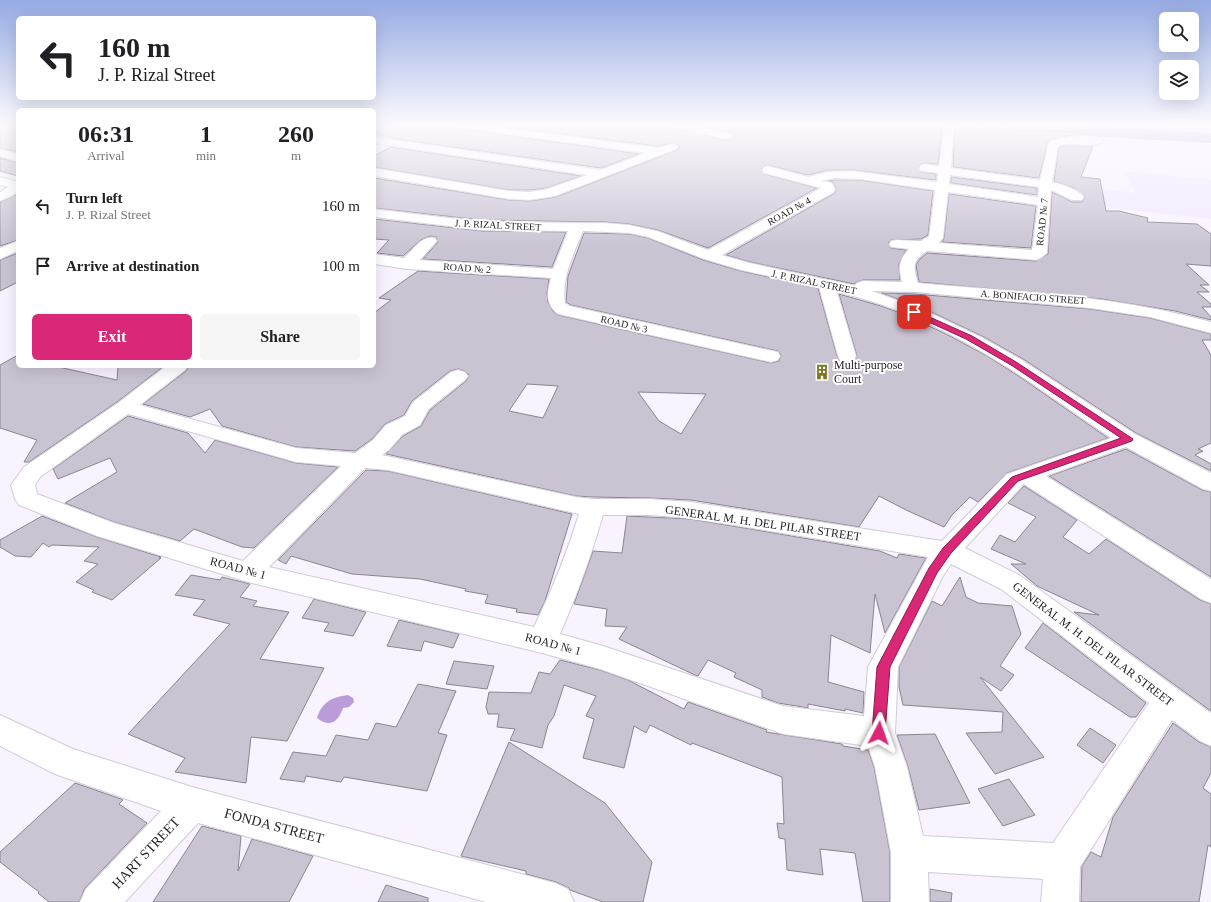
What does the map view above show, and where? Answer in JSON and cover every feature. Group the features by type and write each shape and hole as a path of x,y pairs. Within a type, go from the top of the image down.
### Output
{"street":[{"path":"553,166 601,173"},
{"path":"376,172 509,194 530,196 550,193 620,166"},
{"path":"912,288 906,273 907,265 914,252 936,238 945,166"},
{"name":"ROAD № 7","path":"923,246 1036,255 1038,253 1045,202 1045,184 1049,166"},
{"path":"914,167 1045,184 1059,188 1077,197"},
{"path":"768,170 809,181"},
{"name":"ROAD № 4","path":"809,181 829,174 849,174 942,186 1045,202"},
{"path":"0,181 16,185 8,194 0,197"},
{"name":"ROAD № 4","path":"709,256 829,189 827,186 809,181"},
{"name":"J. P. RIZAL STREET","path":"376,213 482,226 605,227 634,230 652,234 709,256 747,267 853,290 901,307 969,338 1013,364 1128,439 1211,483"},
{"path":"376,228 393,216"},
{"name":"ROAD № 3","path":"577,227 559,274 556,301 558,306 564,310 771,356"},
{"path":"407,264 430,241"},
{"path":"896,244 923,246"},
{"path":"0,254 16,246"},
{"name":"ROAD № 2","path":"376,259 407,264 559,274"},
{"path":"825,283 830,293 848,356"},
{"name":"A. BONIFACIO STREET","path":"853,290 856,288 869,286 912,288 1107,303 1152,312 1211,328"},
{"name":"ROAD № 1","path":"175,368 125,407 32,472 23,485 27,499 106,530 248,572 542,641 600,657 783,720 879,733"},
{"path":"248,572 360,460 381,445 394,430 413,420 420,406 458,376"},
{"name":"GENERAL M. H. DEL PILAR STREET","path":"125,407 296,455 388,463 553,501 592,507 691,510 947,551 1010,582 1168,700 1211,730"},
{"path":"910,902 909,854 892,767 879,733 884,667 933,570 947,551 1015,479 1128,439"},
{"path":"1028,475 1211,592"},
{"path":"542,641 562,598 579,554 592,507"},
{"path":"1060,902 1062,862 1168,700"},
{"name":"FONDA STREET","path":"0,730 67,763 192,804 555,902"},
{"name":"HART STREET","path":"100,902 192,804"},
{"path":"909,854 1062,862"}],"shaded area":[{"path":"1123,171 1211,180 1211,219 1051,201 1052,182 1136,193"},
{"path":"348,695 353,698 354,702 349,707 343,708 336,720 326,723 317,718 319,712 328,701 337,697"}],"building":[{"path":"0,166 16,166 16,175 0,171"},
{"path":"376,166 516,166 581,176 547,188 509,190 376,167"},
{"path":"588,166 606,166 601,168"},
{"path":"636,166 764,166 761,169 764,174 817,188 708,248 658,230 629,224 605,222 482,220 376,208 376,178 509,200 530,201 556,197"},
{"path":"772,166 919,166 921,172 936,174 936,180 853,170 828,170 808,175"},
{"path":"953,166 1042,166 1039,178"},
{"path":"1056,166 1085,166 1081,177 1100,179 1106,211 1119,211 1148,218 1147,222 1197,224 1211,234 1211,266 1186,264 1209,285 1200,285 1209,292 1197,292 1211,304 1211,307 1202,307 1211,317 1211,320 1175,311 1102,299 919,282 916,265 927,253 1036,261 1048,254 1052,192 1072,202 1082,202 1085,197 1074,188 1054,181"},
{"path":"951,177 1037,188 1037,195 951,183"},
{"path":"860,180 933,191 928,235 921,239 891,240 888,243 891,248 906,250 899,264 900,280 863,280 854,284 750,262 726,255 835,193 836,188 833,182 828,181"},
{"path":"949,194 1036,206 1031,248 942,242 944,238"},
{"path":"16,195 16,241 0,246 0,202"},
{"path":"376,219 482,231 566,232 552,267 423,259 438,242 436,237 430,236 421,240 403,256 377,253 389,240 376,239"},
{"path":"584,233 629,234 648,238 703,260 741,271 818,288 837,356 840,361 847,363 854,361 857,356 839,294 903,314 946,334 987,356 1020,377 1108,438 1007,473 978,502 970,497 952,515 944,527 879,496 859,527 691,500 576,496 386,454 403,436 421,426 430,410 466,381 469,375 465,371 458,369 450,371 412,401 404,415 385,424 372,439 355,451 296,447 222,426 210,409 190,417 143,404 186,371 188,368 376,368 376,311 391,300 379,298 418,271 549,279 547,293 548,302 553,311 558,315 771,363 779,361 781,355 778,351 571,305 566,302 568,276","holes":["527,384 558,386 543,418 509,411","638,392 706,394 681,434 659,421"]},
{"path":"16,254 16,283 0,291 0,260"},
{"path":"881,293 915,294 1090,309 1150,318 1211,334 1211,340 1202,340 1211,355 1211,443 1198,449 1203,451 1195,455 1211,464 1211,471 1136,433 1023,359 984,337 923,308"},
{"path":"16,356 16,368 63,368 117,380 118,368 161,368 117,402 29,462 24,462 37,440 0,428 0,365"},
{"path":"128,416 188,433 205,453 215,440 296,463 338,467 254,548 242,547 194,529 180,541 114,522 65,503 117,472 110,458 58,479 53,469"},
{"path":"1126,449 1202,490 1211,492 1211,577 1049,476"},
{"path":"366,470 388,471 572,514 545,601 538,615 516,612 517,609 485,603 488,595 465,591 466,589 420,579 352,574 291,556 286,564 278,560"},
{"path":"1024,486 1077,520 1063,537 1089,554 1106,539 1200,600 1211,604 1211,711 1074,612 1099,615 1037,586 1011,564 1026,564 991,549 1000,535 1015,542 1036,517 1008,503"},
{"path":"42,516 97,537 161,558 112,600 92,592 94,590 76,582 98,564 84,561 99,547 52,545 49,547 43,543 31,557 15,556 0,547 0,540"},
{"path":"627,516 691,519 880,551 897,558 899,554 926,558 885,633 875,594 870,653 831,635 828,682 864,692 863,713 808,704 808,708 778,703 762,697 762,690 734,677 736,673 708,660 697,676 619,639 627,627 605,626 607,609 574,604 593,551 622,553"},
{"path":"191,575 220,580 222,577 250,584 240,597 257,601 253,606 289,612 260,659 324,668 287,741 251,737 246,783 175,772 185,758 128,734 230,624 193,615 205,600 175,595"},
{"path":"960,577 966,597 978,603 1012,606 1021,634 1000,666 1014,675 1001,691 980,677 1044,757 995,774 966,733 1002,732 1003,712 903,705 899,687 899,667 932,601 942,606"},
{"path":"314,599 366,612 353,636 324,631 329,623 302,618"},
{"path":"399,620 459,634 453,648 424,641 421,651 387,646"},
{"path":"1043,623 1146,703 1136,717 1130,717 1025,648"},
{"path":"560,660 600,670 628,680 684,709 688,702 767,730 766,732 842,744 843,746 868,750 874,767 890,853 890,902 863,902 855,853 820,849 823,875 787,870 785,839 779,838 777,823 784,824 782,777 692,743 691,745 650,725 646,733 634,726 624,768 583,758 594,719 586,716 596,696 564,685 554,716 548,725 542,748 510,740 515,729 497,727 499,714 488,714 486,707 489,692 531,693 539,672 550,674"},
{"path":"454,661 494,666 487,689 446,684"},
{"path":"418,684 456,691 438,733 447,735 427,791 344,777 341,782 306,776 304,782 280,779 293,752 326,756 336,735 368,740 376,723 396,727"},
{"path":"1173,723 1199,742 1211,747 1211,773 1203,788 1211,794 1211,847 1208,845 1199,902 1081,902 1082,866 1091,852 1101,857 1113,817"},
{"path":"1090,728 1116,745 1103,763 1077,745"},
{"path":"935,734 970,803 919,810 908,767 897,735"},
{"path":"509,742 605,803 652,862 643,902 603,902 570,890 569,888 556,882 526,874 526,871 461,856"},
{"path":"1009,779 1035,815 1003,826 978,789"},
{"path":"75,783 123,800 119,804 147,823 85,888 79,902 49,902 38,893 39,892 0,862 0,852"},
{"path":"202,826 241,836 238,871 252,839 313,856 289,902 153,902"},
{"path":"386,885 428,898 428,902 378,902"},
{"path":"930,889 952,893 951,902 930,902"}],"place":[{"name":"Multi-purpose Court","path":"822,372"}],"route":[{"path":"879,733 884,667 933,570 947,551 1015,479 1128,439 1013,364 969,338 914,312"}]}
